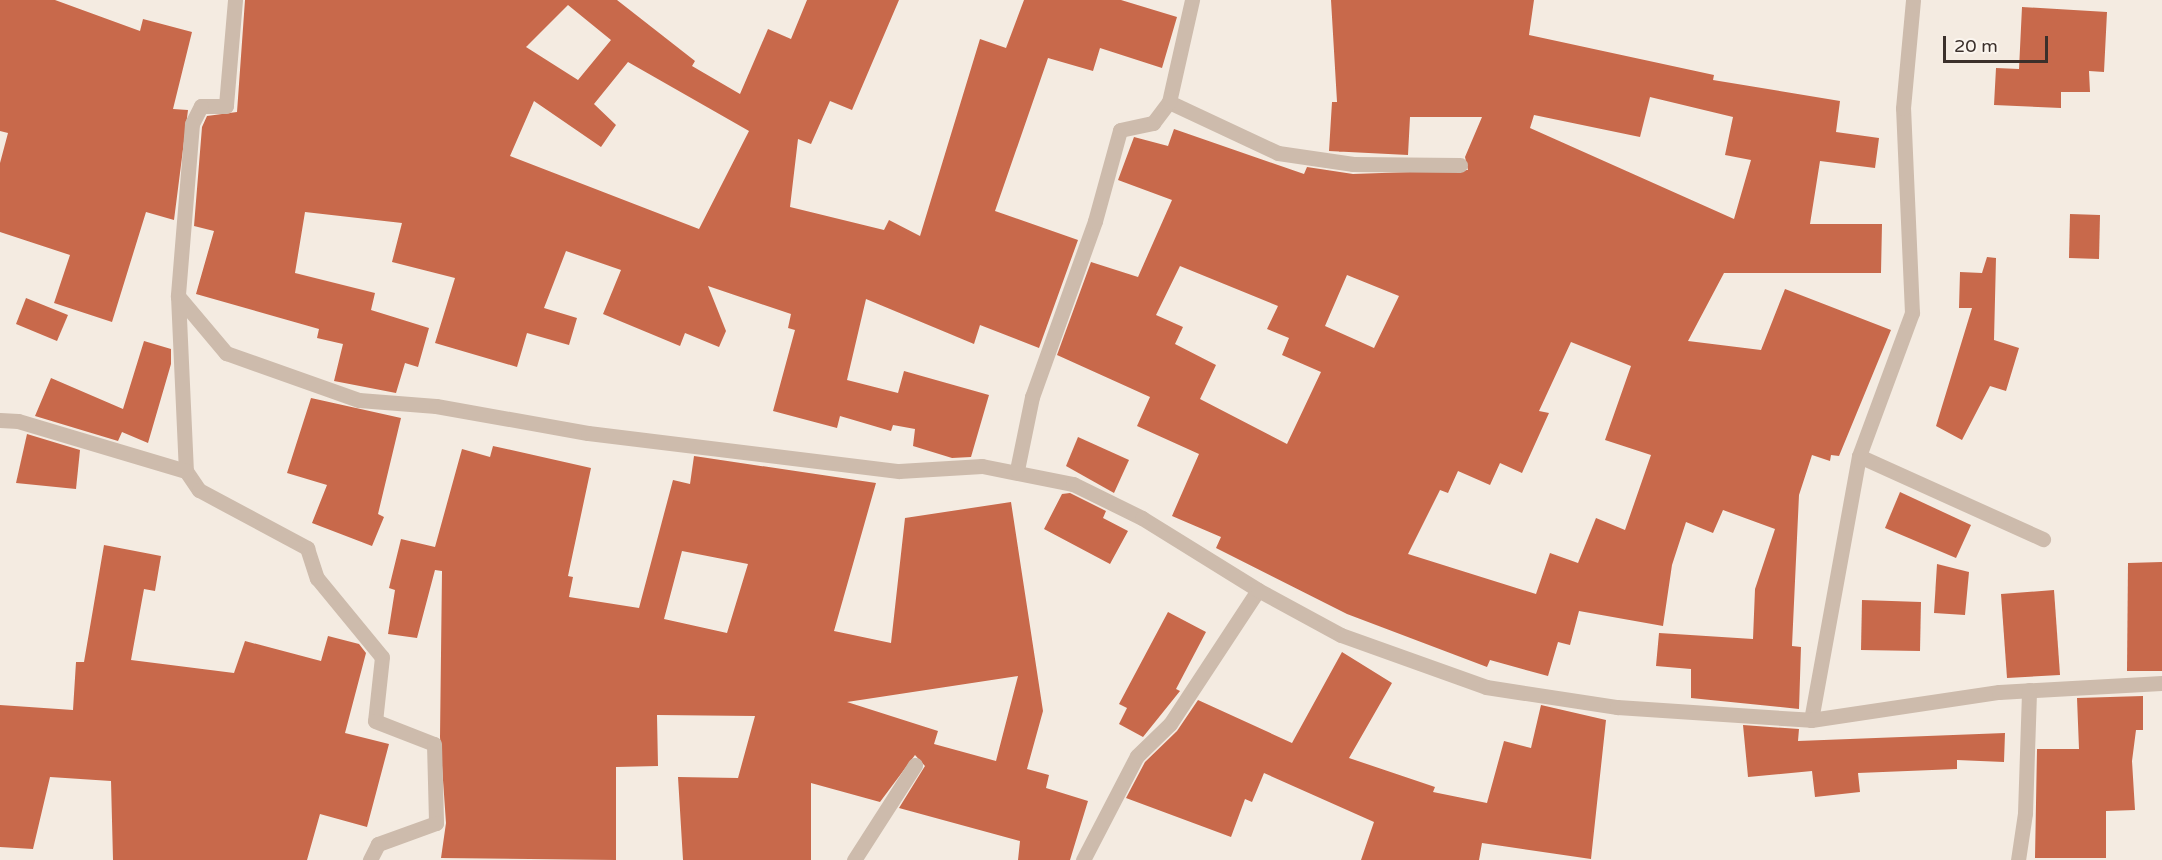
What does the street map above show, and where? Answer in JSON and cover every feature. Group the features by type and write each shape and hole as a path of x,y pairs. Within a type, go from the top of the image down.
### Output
{"street":[{"path":"235,0 225,106 201,106 192,124 178,296 186,471 199,490 307,548 316,578 381,657 375,721 434,744 436,823 378,844 370,860"},
{"path":"1017,470 1032,397 1095,221 1120,130 1153,123 1169,102 1192,0"},
{"path":"1811,720 1859,456 1912,313 1903,108 1913,0"},
{"path":"1169,102 1278,153 1353,164 1460,165"},
{"path":"178,296 225,353 359,400 436,406 588,433 899,471 982,466 1017,470 1093,494 1258,590 1341,635 1486,687 1617,707 1811,720 2029,690 2162,683"},
{"path":"0,420 18,421 186,471"},
{"path":"1859,456 2043,539"},
{"path":"1083,860 1137,756 1170,724 1258,590"},
{"path":"2018,860 2025,813 2029,690"},
{"path":"855,860 915,765"}],"building":[{"path":"0,0 55,0 140,31 143,19 192,32 173,109 188,110 174,220 146,212 112,322 54,303 70,255 0,232 0,163 8,133 0,131"},
{"path":"245,0 617,0 695,61 692,66 740,94 768,29 791,39 807,0 899,0 852,110 830,101 811,144 798,139 790,207 884,230 889,220 920,236 980,39 1006,48 1024,0 1121,0 1177,17 1162,68 1100,48 1093,71 1048,58 995,211 1078,240 1039,348 980,325 974,344 866,299 847,380 898,393 904,371 989,395 971,457 952,458 913,446 915,429 893,425 891,431 840,416 837,428 773,411 795,330 788,328 791,314 708,286 726,331 719,347 685,333 680,346 603,314 621,270 566,251 544,308 577,318 569,345 527,333 517,367 435,343 455,278 392,262 402,223 305,212 295,273 375,293 371,310 429,328 418,367 405,363 396,393 334,381 343,344 317,338 319,329 196,294 214,231 194,226 202,127 207,116 237,112","holes":["568,5 611,40 578,80 526,47","628,62 749,131 699,229 510,156 534,101 601,147 616,125 594,104"]},
{"path":"1331,0 1534,0 1529,35 1714,75 1713,80 1840,101 1836,132 1879,138 1875,168 1820,161 1810,224 1882,224 1881,273 1724,273 1688,341 1761,350 1785,289 1891,330 1839,456 1831,455 1830,461 1812,455 1799,495 1792,646 1801,647 1799,709 1691,698 1691,669 1656,666 1659,633 1753,639 1755,589 1775,529 1723,510 1713,533 1686,522 1672,565 1663,626 1579,611 1570,645 1558,642 1548,676 1490,660 1487,667 1347,614 1216,548 1221,537 1172,516 1199,454 1137,426 1150,397 1057,355 1091,262 1138,277 1172,200 1118,180 1134,137 1168,146 1174,129 1304,174 1307,167 1353,174 1468,170 1465,157 1482,117 1410,117 1408,155 1329,151 1332,102 1337,102","holes":["1650,97 1733,117 1725,155 1751,160 1734,219 1530,128 1534,115 1640,137","1180,266 1278,306 1267,329 1289,338 1282,355 1321,372 1287,444 1200,399 1216,365 1175,344 1183,327 1156,315","1347,275 1399,296 1374,348 1325,326","1571,342 1631,366 1605,440 1651,455 1625,530 1596,518 1578,563 1550,553 1536,594 1408,554 1440,490 1448,493 1458,471 1490,485 1500,463 1522,473 1549,413 1539,411"]},
{"path":"2022,7 2107,12 2104,72 2089,71 2090,92 2061,92 2061,108 1994,105 1996,68 2019,69"},
{"path":"2070,214 2100,215 2099,259 2069,258"},
{"path":"1987,257 1996,258 1994,340 2019,348 2006,391 1990,386 1962,440 1936,426 1972,308 1959,308 1960,272 1982,273"},
{"path":"26,298 68,315 57,341 16,324"},
{"path":"144,341 171,349 171,364 148,443 122,432 118,441 35,416 51,378 123,409"},
{"path":"311,398 401,418 378,514 384,517 372,546 312,523 327,485 287,473"},
{"path":"27,434 80,450 76,489 16,483"},
{"path":"1078,437 1129,460 1114,493 1066,466"},
{"path":"493,446 591,468 568,576 573,577 569,597 639,608 673,480 690,484 694,456 876,483 834,631 891,643 905,518 1011,502 1043,711 1027,769 1049,775 1046,788 1088,801 1070,860 1018,860 1020,841 899,808 925,766 915,755 880,802 811,783 811,860 683,860 678,777 738,778 755,716 657,715 658,766 616,767 616,860 441,858 446,823 440,737 442,571 435,570 417,638 388,634 395,590 389,588 401,539 435,547 462,449 490,457","holes":["682,551 748,564 727,633 664,619","1018,676 996,761 934,744 938,731 847,702"]},
{"path":"1900,492 1971,525 1956,558 1885,528"},
{"path":"1070,493 1106,511 1103,518 1128,531 1110,564 1044,529 1062,494"},
{"path":"104,545 161,556 155,591 144,589 131,660 234,673 245,641 321,661 328,636 359,644 366,653 345,733 389,744 367,827 320,814 307,860 113,860 111,781 50,777 33,849 0,847 0,705 73,710 76,662 84,662"},
{"path":"2162,562 2162,671 2127,671 2128,563"},
{"path":"1937,564 1969,572 1965,615 1934,613"},
{"path":"2054,590 2060,675 2007,678 2001,594"},
{"path":"1862,600 1921,602 1920,651 1861,650"},
{"path":"1168,612 1206,632 1176,689 1180,691 1143,737 1119,724 1127,708 1119,704"},
{"path":"1342,652 1392,683 1349,758 1435,787 1433,792 1487,803 1504,741 1531,748 1541,705 1606,720 1591,859 1482,843 1479,860 1361,860 1374,822 1264,773 1252,802 1245,799 1231,837 1126,798 1145,762 1177,731 1198,700 1292,743"},
{"path":"2143,696 2143,730 2136,730 2132,761 2135,810 2106,811 2106,858 2035,858 2037,749 2079,749 2077,698"},
{"path":"1743,725 1799,729 1798,741 2005,733 2004,762 1957,760 1957,769 1858,773 1860,792 1815,797 1812,771 1748,777"}]}
